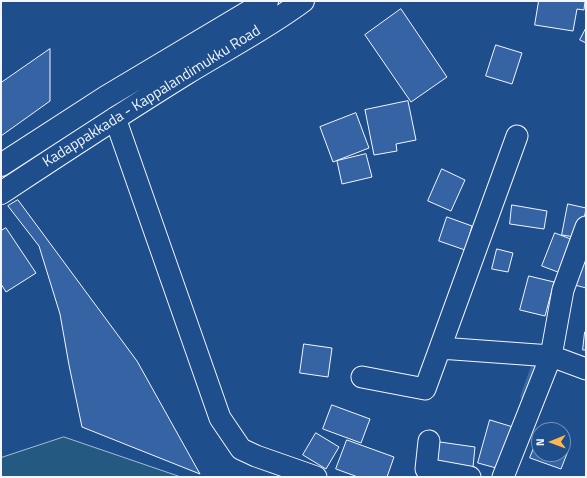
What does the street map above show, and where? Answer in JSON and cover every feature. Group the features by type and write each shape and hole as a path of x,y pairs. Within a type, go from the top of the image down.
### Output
{"main road":[{"name":"Kadappakkada - Kappalandimukku Road","path":"1,165 106,97 267,1"},
{"name":"Kadappakkada - Kappalandimukku Road","path":"1,193 115,118 233,45 285,15 303,1"}],"street":[{"path":"115,118 220,418 241,449 256,456 316,477"},
{"path":"362,377 425,389 516,136"},
{"path":"502,477 551,356 563,290 586,227"},
{"path":"440,348 551,356 586,369"},
{"path":"429,441 426,468 470,477"}],"shaded area":[{"path":"64,437 181,477 1,477 1,458"}],"building":[{"path":"539,1 585,1 584,10 577,9 573,31 535,25"},
{"path":"401,9 447,77 411,102 365,35"},
{"path":"586,28 586,43 580,40"},
{"path":"496,45 522,53 512,84 486,76"},
{"path":"50,49 50,101 1,136 1,83"},
{"path":"408,101 416,140 396,144 397,151 374,155 365,110"},
{"path":"356,113 369,148 333,162 320,127"},
{"path":"366,154 372,177 342,184 337,161"},
{"path":"442,169 465,180 451,211 428,201"},
{"path":"18,200 137,361 200,474 82,427 60,314 39,246 8,206"},
{"path":"568,204 586,208 581,238 562,235"},
{"path":"512,205 547,211 544,229 510,224"},
{"path":"447,217 472,226 465,250 439,241"},
{"path":"6,228 36,273 6,292 1,284 1,231"},
{"path":"555,233 576,241 563,274 542,266"},
{"path":"497,249 513,253 508,272 492,269"},
{"path":"576,261 586,264 586,288 571,284"},
{"path":"529,276 554,282 545,316 520,310"},
{"path":"585,332 586,350 583,350"},
{"path":"304,344 332,348 328,377 300,373"},
{"path":"332,405 370,419 361,443 323,429"},
{"path":"490,420 513,427 500,469 478,463"},
{"path":"316,433 339,447 326,469 303,455"},
{"path":"347,440 394,457 387,477 358,477 336,469"},
{"path":"433,441 475,447 473,467 431,462"},
{"path":"541,462 564,462 561,469"}],"waterway":[{"path":"524,396 538,357"}]}
